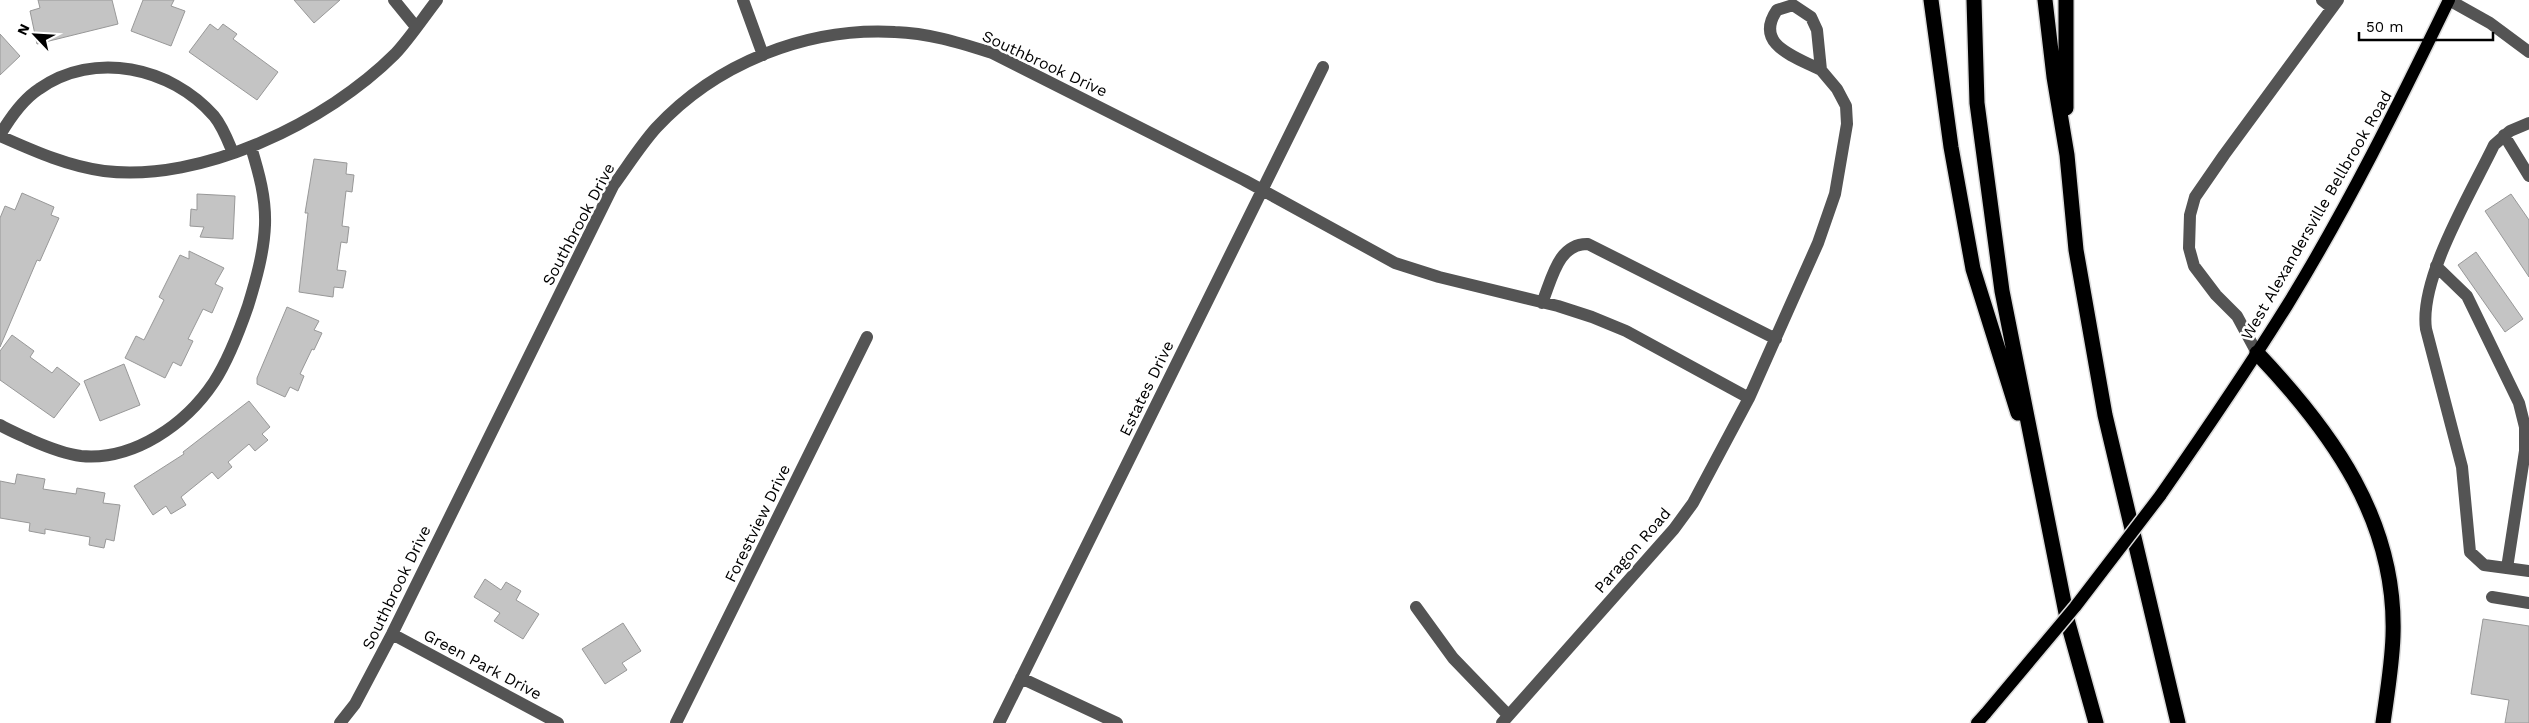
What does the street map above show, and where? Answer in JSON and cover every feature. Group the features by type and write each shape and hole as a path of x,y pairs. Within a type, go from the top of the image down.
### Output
{"highway":[{"path":"1931,0 1952,147 1973,269 2041,491"},
{"path":"1974,0 1977,103 2002,291 2068,623 2096,723"},
{"path":"2045,0 2054,78 2066,155 2076,250 2105,415 2178,723"},
{"path":"2066,0 2066,155"},
{"path":"2256,353 2292,390 2334,445 2350,469 2370,513 2385,558 2392,601 2391,672 2383,723"}],"main road":[{"name":"West Alexandersville Bellbrook Road","path":"1981,718 2076,607 2160,496 2204,434 2288,303 2361,174 2449,0"}],"street":[{"path":"394,0 416,26"},
{"path":"233,153 223,129 214,116 193,97 174,84 147,73 116,67 72,72 54,79 28,98 0,136 45,156 105,171 135,172 164,169 233,153 251,147 293,127 328,107 368,78 393,55 437,0"},
{"path":"743,0 763,55"},
{"path":"2449,0 2490,23 2529,52"},
{"path":"2256,353 2237,316 2216,295 2194,266 2188,248 2190,215 2195,197 2331,2"},
{"path":"1793,5 1811,17 1817,30 1821,70 1784,51 1776,44 1770,34 1769,25 1777,10 1793,5"},
{"name":"Southbrook Drive","path":"340,723 355,704 392,634 613,186 656,128 680,106 744,62 827,36 864,32 927,35 959,42 992,53 1057,84 1261,189 1396,263 1439,277 1592,317 1626,331 1749,398"},
{"name":"Estates Drive","path":"999,723 1261,189 1323,68"},
{"name":"Paragon Road","path":"1505,719 1674,528 1693,503 1749,398 1818,243 1835,194 1848,124 1846,106 1837,89 1821,70"},
{"path":"2529,123 2504,135 2494,145 2436,266 2425,300 2425,325 2463,476 2469,548 2474,558 2482,564 2529,572"},
{"path":"2504,135 2529,176"},
{"path":"0,426 47,447 69,454 103,456 123,453 146,442 168,429 191,410 213,383 227,361 254,287 265,225 260,173 251,147"},
{"path":"1542,303 1559,261 1567,250 1577,244 1588,244 1776,339"},
{"path":"2436,266 2466,296 2519,403 2526,427 2525,451 2508,568"},
{"name":"Forestview Drive","path":"676,723 867,337"},
{"path":"2492,598 2529,603"},
{"path":"1416,607 1453,658 1505,719"},
{"name":"Green Park Drive","path":"392,634 558,723"},
{"path":"1021,678 1117,723"}],"building":[{"path":"38,0 112,0 118,24 37,44 30,11 40,8"},
{"path":"143,0 174,0 171,6 185,11 171,46 131,31"},
{"path":"294,0 340,0 314,23"},
{"path":"210,24 218,30 223,24 237,34 233,39 278,72 257,100 189,52"},
{"path":"0,34 20,56 0,75"},
{"path":"314,159 347,163 346,174 354,175 352,192 346,191 342,226 349,227 347,243 341,242 337,270 346,271 343,288 334,287 333,297 299,292 308,213 305,213"},
{"path":"22,193 54,207 51,215 59,218 40,261 37,260 0,347 0,218 5,206 15,210"},
{"path":"197,194 235,196 233,239 200,237 204,227 190,226 191,209 197,210"},
{"path":"2511,194 2529,220 2529,277 2485,211"},
{"path":"189,251 224,268 215,284 223,288 212,313 203,309 188,339 193,341 181,366 173,362 165,378 125,358 136,336 144,340 164,300 159,297 180,255 189,259"},
{"path":"2476,252 2523,319 2505,332 2458,265"},
{"path":"287,307 319,321 314,330 322,333 300,374 304,376 298,391 290,387 285,397 257,384 257,378"},
{"path":"12,335 34,351 30,357 52,373 57,367 80,384 54,418 0,380 0,351"},
{"path":"124,364 140,405 100,421 84,381"},
{"path":"249,401 270,427 262,434 268,440 255,451 249,444 228,462 232,467 218,479 212,472 181,497 186,505 171,514 166,506 153,515 134,486 184,454 183,452"},
{"path":"17,474 45,479 43,489 76,494 77,488 105,493 103,503 120,505 114,541 106,539 104,548 89,545 90,537 45,529 45,534 29,531 30,523 0,518 0,481 15,484"},
{"path":"485,579 501,590 506,582 521,591 516,600 539,614 523,639 494,621 500,613 474,597"},
{"path":"2483,619 2529,626 2529,723 2505,723 2509,700 2471,694"},
{"path":"623,623 641,651 622,663 627,670 605,684 582,649"}]}
